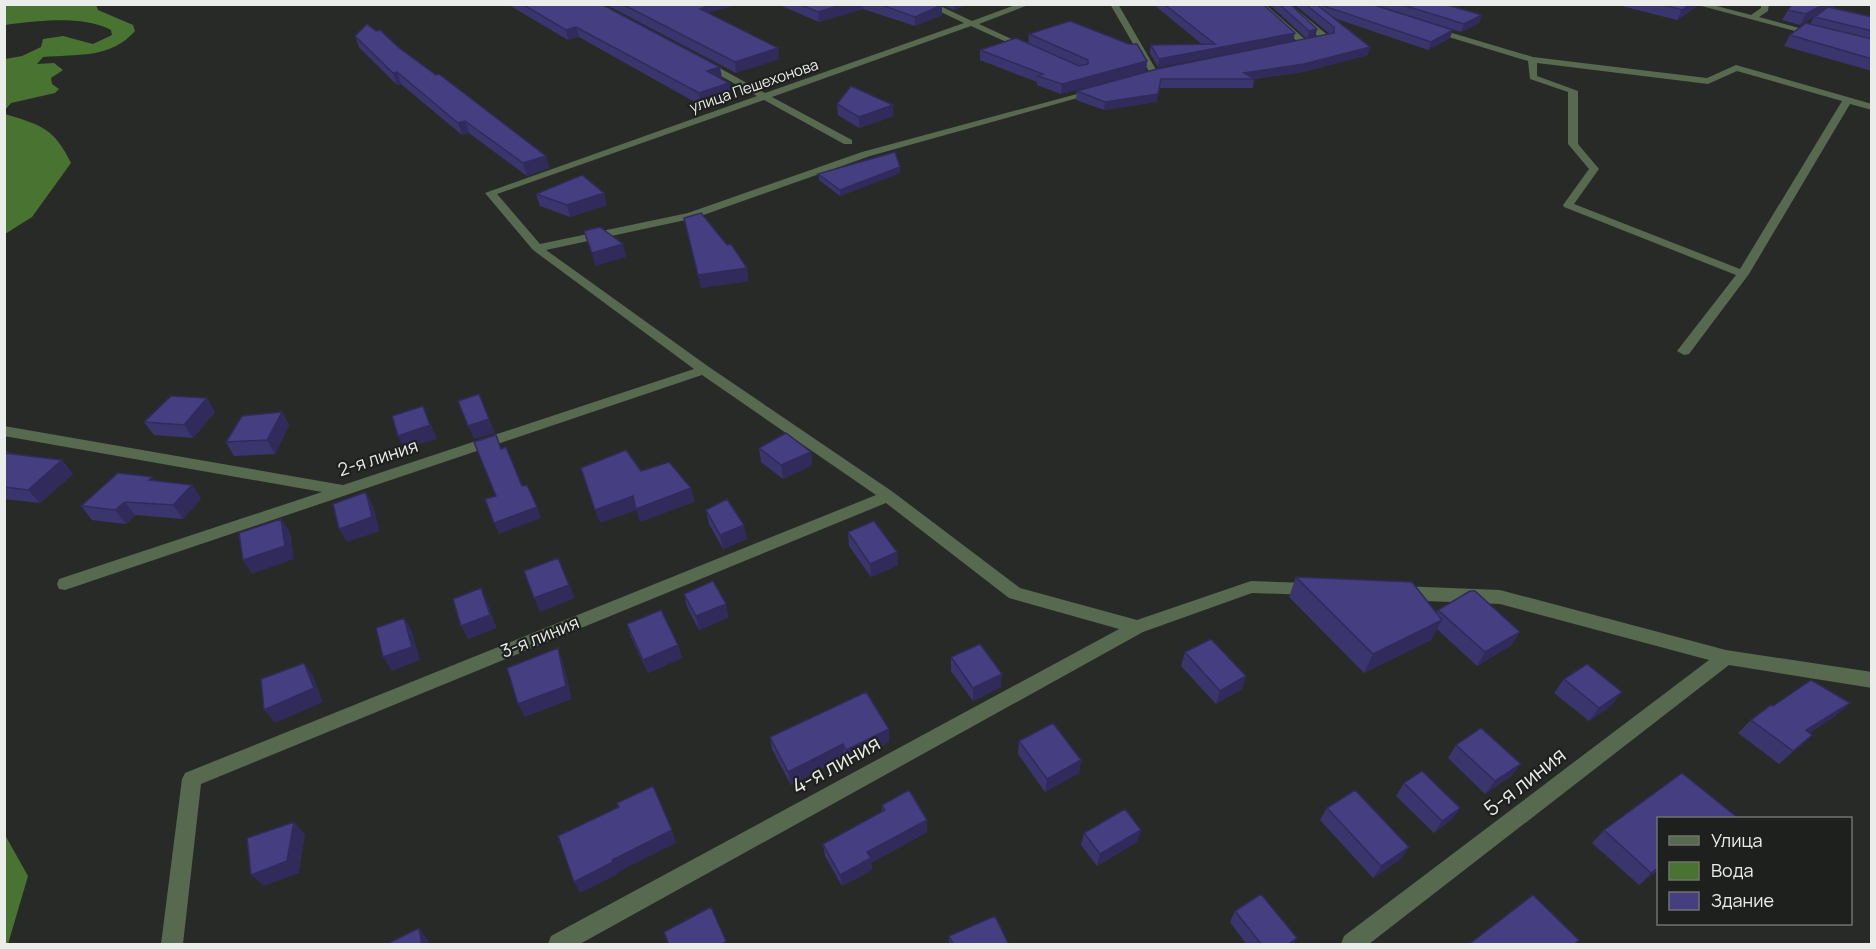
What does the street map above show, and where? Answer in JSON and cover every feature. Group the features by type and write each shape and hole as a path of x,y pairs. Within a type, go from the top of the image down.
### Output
{"street":[{"path":"928,4 1039,53"},
{"name":"улица Пешехонова","path":"537,248 490,193 769,97 1027,4"},
{"path":"1114,4 1154,74"},
{"path":"1260,4 1304,43"},
{"path":"1286,4 1327,39 1293,46"},
{"path":"1698,4 1828,37"},
{"path":"1752,18 1765,9 1766,4"},
{"path":"1421,25 1532,60 1708,81 1736,68 1872,107"},
{"path":"696,59 849,142"},
{"path":"1532,60 1533,78 1573,91 1573,144 1594,169 1568,205 1743,274"},
{"path":"1143,76 1166,71"},
{"path":"537,248 691,216 866,154 1110,86"},
{"path":"1684,351 1743,274 1848,100"},
{"path":"537,248 704,370 888,496 1015,593 1137,627"},
{"name":"2-я линия","path":"65,584 704,370"},
{"path":"4,431 344,490"},
{"name":"3-я линия","path":"172,945 192,778 888,496"},
{"name":"4-я линия","path":"559,945 1137,627 1251,587 1326,590"},
{"path":"1384,592 1500,597 1726,657 1872,680"},
{"name":"5-я линия","path":"1352,945 1726,657"}],"water":[{"path":"5,4 96,5 98,10 133,25 135,31 126,40 104,51 43,57 37,64 54,63 63,70 51,78 52,84 59,89 55,93 11,103 5,110 5,59 22,56 41,47 43,39 63,36 93,44 112,35 111,30 86,22 45,21 5,25"},
{"path":"5,114 37,125 52,135 59,142 71,163 32,217 5,234"},
{"path":"5,835 28,876 8,944 4,944"}],"building":[{"path":"522,4 601,4 720,67 707,71 729,83 699,93 576,27 566,30"},
{"path":"622,4 701,4 706,7 700,9 778,48 735,62"},
{"path":"799,4 844,4 818,12"},
{"path":"879,4 941,4 942,5 915,17"},
{"path":"1164,4 1263,4 1295,33 1159,59 1151,45 1215,44"},
{"path":"1279,4 1290,4 1317,29 1309,31"},
{"path":"1305,4 1316,4 1370,47 1304,64 1244,73 1255,79 1161,79 1158,94 1105,102 1077,91 1157,69 1334,33 1334,27"},
{"path":"1318,4 1371,4 1453,30 1431,42"},
{"path":"1400,4 1444,4 1482,15 1464,24"},
{"path":"1660,4 1690,4 1682,10"},
{"path":"1792,4 1824,4 1806,14 1788,10"},
{"path":"1828,7 1872,17 1872,31 1815,17"},
{"path":"1070,21 1129,44 1137,44 1147,61 1062,84 1038,76 1043,74 980,50 1016,38 1079,66 1088,64 1088,60 1029,34"},
{"path":"1806,23 1872,39 1872,59 1790,35"},
{"path":"367,24 376,31 380,30 398,47 436,75 439,74 546,156 523,163 465,121 458,123 397,72 393,73 355,36"},
{"path":"851,86 893,105 859,117 837,104"},
{"path":"895,152 900,167 840,190 818,174"},
{"path":"582,175 604,193 567,205 536,194"},
{"path":"701,213 727,245 731,244 747,268 698,275 684,218"},
{"path":"600,227 623,244 592,253 584,231"},
{"path":"479,394 489,419 468,426 458,401"},
{"path":"171,396 207,398 184,425 144,422"},
{"path":"423,406 430,425 398,436 392,416"},
{"path":"282,412 267,440 226,442 242,416"},
{"path":"786,433 811,452 781,465 759,448"},
{"path":"496,435 501,449 506,447 522,486 527,485 537,507 494,523 485,499 496,496 474,442"},
{"path":"626,450 641,471 669,462 691,488 636,509 633,496 595,510 581,468"},
{"path":"4,453 62,460 28,490 4,487"},
{"path":"118,473 153,477 149,480 192,485 173,505 125,502 115,510 81,506"},
{"path":"366,492 372,517 339,529 333,504"},
{"path":"727,499 744,525 720,535 706,510"},
{"path":"281,519 285,546 243,560 239,533"},
{"path":"874,521 897,552 870,564 848,532"},
{"path":"558,558 569,585 534,598 524,571"},
{"path":"1296,577 1412,582 1442,620 1373,654"},
{"path":"713,581 726,604 696,616 684,594"},
{"path":"481,588 490,615 461,626 453,599"},
{"path":"1470,591 1475,591 1520,632 1485,652 1438,610"},
{"path":"661,610 678,645 643,660 627,624"},
{"path":"404,618 412,647 383,657 376,628"},
{"path":"1211,639 1246,676 1220,691 1185,652"},
{"path":"980,644 1002,674 973,688 951,657"},
{"path":"558,648 566,686 518,704 507,668"},
{"path":"304,663 314,688 264,710 261,679"},
{"path":"1587,664 1622,692 1599,708 1564,679"},
{"path":"1811,680 1850,703 1806,730 1812,735 1793,751 1751,720"},
{"path":"866,692 889,729 846,750 843,744 788,772 770,737"},
{"path":"1053,723 1081,760 1047,779 1019,741"},
{"path":"1481,728 1521,764 1495,781 1456,745"},
{"path":"1422,771 1460,808 1442,821 1404,783"},
{"path":"1682,773 1737,817 1657,817 1657,868 1651,873 1604,830"},
{"path":"653,786 672,830 574,882 558,836 619,807 617,803"},
{"path":"909,790 927,820 867,852 871,858 840,875 823,844 885,810 882,805"},
{"path":"1355,790 1409,847 1381,866 1327,808"},
{"path":"1125,809 1141,830 1100,854 1084,833"},
{"path":"294,822 287,861 251,875 247,838"},
{"path":"1261,894 1297,938 1287,945 1262,945 1235,911"},
{"path":"1533,895 1579,940 1574,945 1468,945"},
{"path":"711,907 726,941 720,945 669,945 664,932"},
{"path":"995,916 1009,945 954,945 949,936"},
{"path":"419,928 422,945 385,945"}]}
